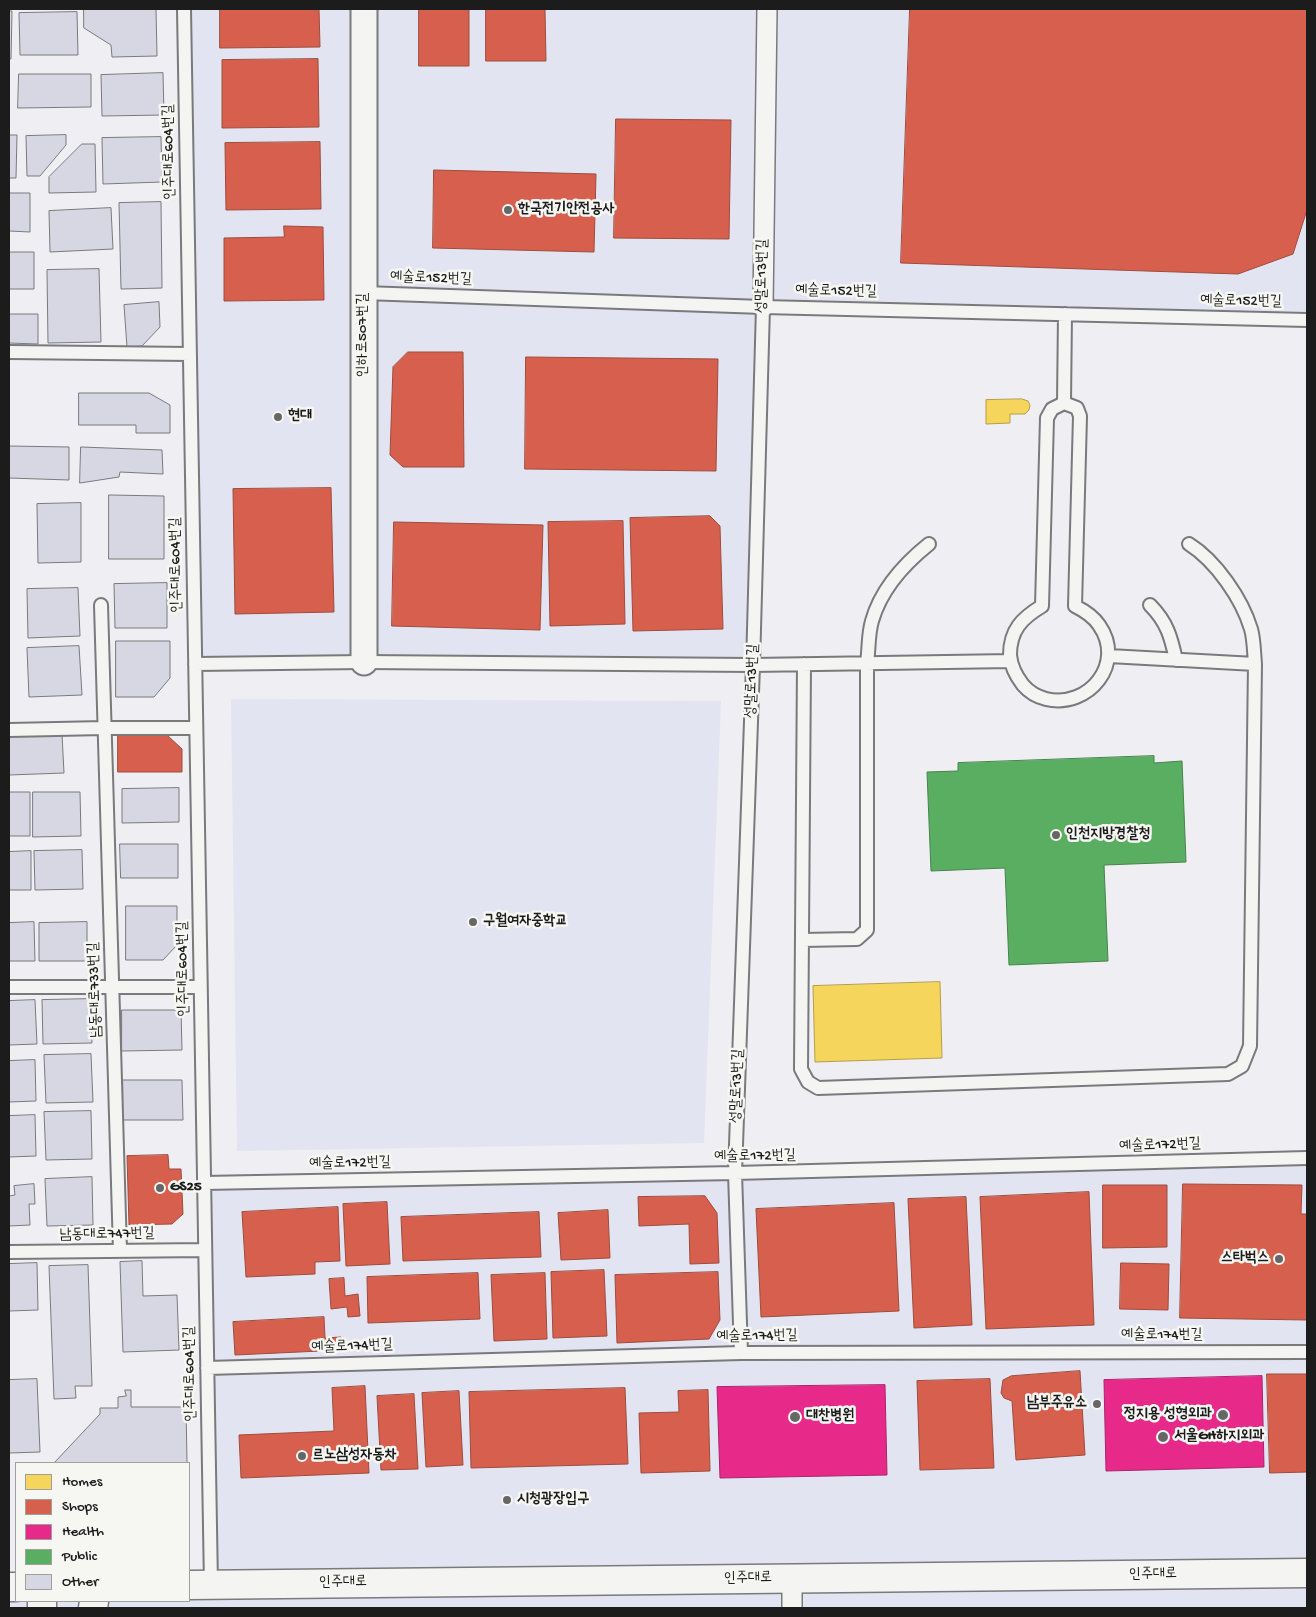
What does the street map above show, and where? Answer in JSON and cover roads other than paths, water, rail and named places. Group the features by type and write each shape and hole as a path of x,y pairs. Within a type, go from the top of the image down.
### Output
{"main road":[{"name":"인주대로","path":"200,1585 1307,1573"}],"street":[{"name":"인하로507번길","path":"364,9 364,662"},
{"name":"성말로13번길","path":"763,307 767,9"},
{"path":"792,1578 792,1608"}],"lane":[{"name":"인주대로604번길","path":"184,9 207,1368 200,1585"},
{"name":"예술로152번길","path":"364,293 763,307 1307,320"},
{"name":"성말로13번길","path":"740,1353 735,1174 753,665 763,307"},
{"path":"1064,403 1066,314"},
{"path":"9,352 190,354"},
{"path":"1064,403 1077,408 1080,416 1075,606 1089,614 1100,625 1106,639 1109,656 1105,670 1097,684 1085,694 1070,700 1055,701 1040,697 1026,689 1016,677 1010,661 1010,644 1016,628 1027,615 1042,606 1047,418 1052,409 1064,403"},
{"path":"802,940 857,940 867,930 867,663 872,621 882,595 894,578 913,557 929,544"},
{"path":"804,664 801,1069 808,1082 818,1088 1228,1074 1242,1066 1250,1046 1255,664 1252,630 1244,610 1228,583 1199,550 1189,544"},
{"path":"1150,605 1159,614 1170,634 1176,660"},
{"name":"남동대로733번길","path":"101,606 120,1251"},
{"path":"1109,656 1255,664"},
{"path":"195,664 364,662 753,665 1010,661"},
{"path":"9,730 196,728"},
{"path":"9,987 200,987"},
{"name":"예술로172번길","path":"204,1183 735,1174 1307,1158"},
{"name":"남동대로747번길","path":"9,1252 205,1250"},
{"name":"예술로174번길","path":"207,1368 740,1353 1307,1352"}],"place":[{"name":"한국전기안전공사","path":"508,210"},
{"name":"현대","path":"278,417"},
{"name":"인천지방경찰청","path":"1056,835"},
{"name":"구월여자중학교","path":"473,922"},
{"name":"GS25","path":"160,1188"},
{"name":"스타벅스","path":"1279,1259"},
{"name":"남부주유소","path":"1097,1404"},
{"name":"정지용 성형외과","path":"1223,1415"},
{"name":"대찬병원","path":"795,1417"},
{"name":"서울GH하지외과","path":"1163,1437"},
{"name":"르노삼성자동차","path":"302,1456"},
{"name":"시청광장입구","path":"507,1500"}]}
